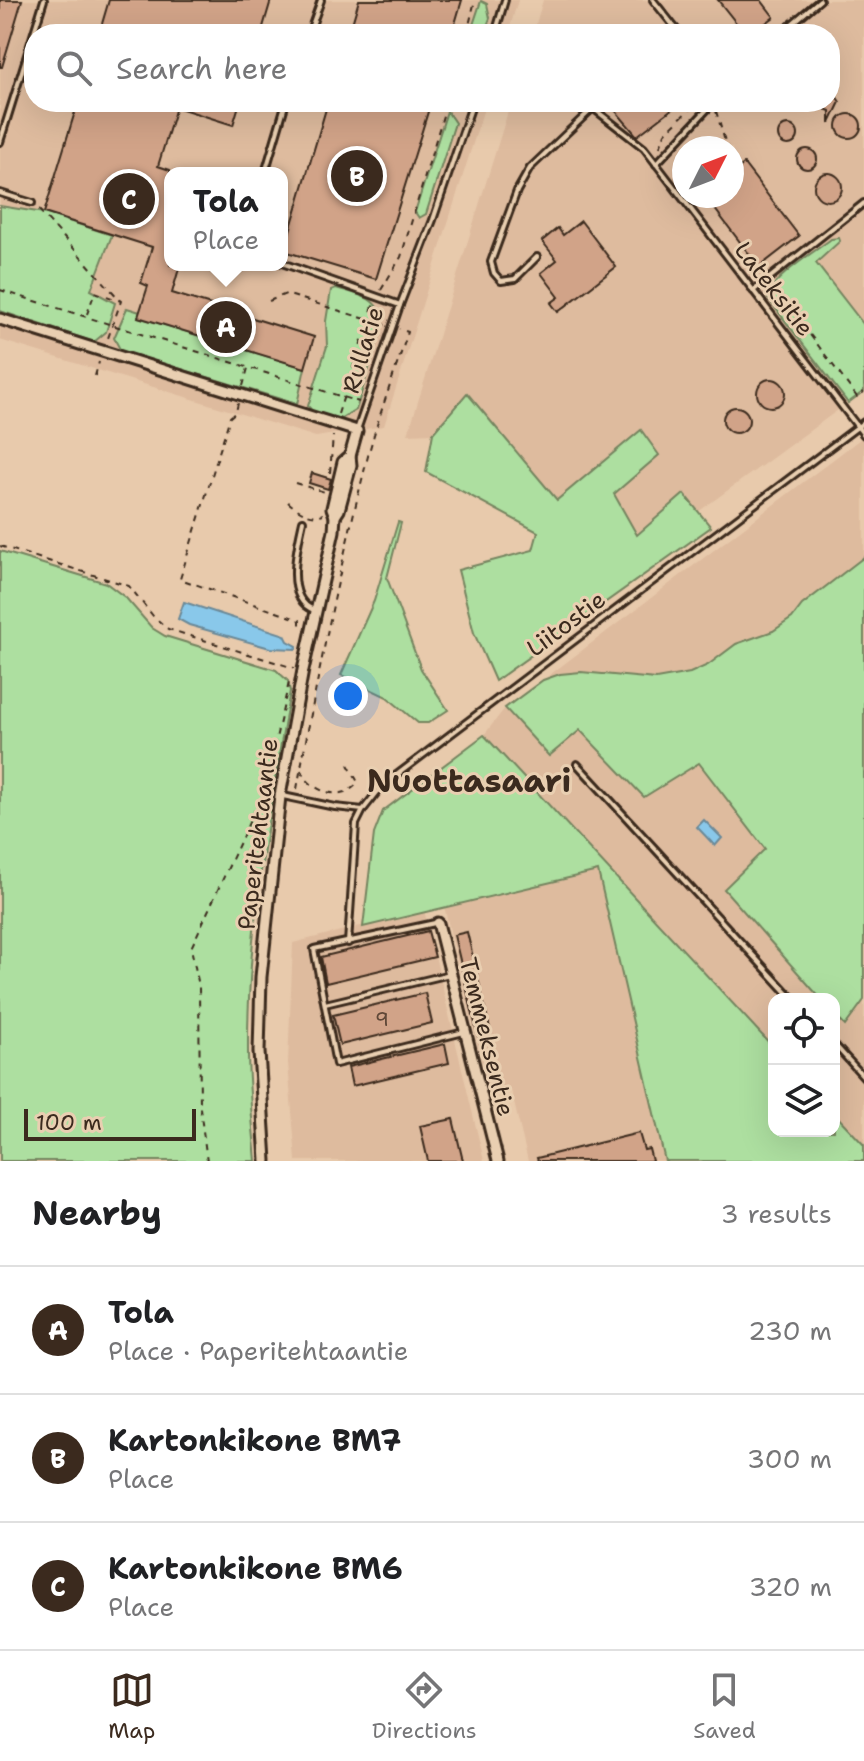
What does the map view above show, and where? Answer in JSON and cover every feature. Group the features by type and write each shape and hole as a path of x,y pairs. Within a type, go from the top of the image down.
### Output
{"street":[{"path":"0,319 357,431"},
{"name":"Paperitehtaantie","path":"266,1161 259,1052 261,977 280,796 298,669 334,531 330,514 343,462 350,456 357,431"},
{"name":"Temmeksentie","path":"438,923 498,1161"}],"lane":[{"path":"37,24 44,0"},
{"path":"313,24 321,0"},
{"path":"498,24 505,0"},
{"path":"653,0 672,24"},
{"path":"792,24 820,0"},
{"path":"0,142 24,65"},
{"path":"267,167 283,112"},
{"path":"400,305 470,112"},
{"name":"Lateksitie","path":"537,257 515,279 501,281 494,273 491,262 517,191 530,168 589,112"},
{"name":"Lateksitie","path":"598,112 644,148 864,435"},
{"path":"656,164 705,112"},
{"path":"0,193 32,203"},
{"path":"753,291 864,203"},
{"name":"Rullatie","path":"288,265 400,305 357,431"},
{"name":"Liitostie","path":"363,810 382,786 864,422"},
{"path":"303,521 293,568 305,605 315,611"},
{"path":"577,764 787,993"},
{"path":"280,796 363,810 356,824 348,943"},
{"path":"438,923 314,949 336,1064 464,1032"},
{"path":"325,1004 450,974"},
{"path":"840,1051 864,1077"}],"path":[{"path":"469,24 475,0"},
{"path":"717,112 724,136"},
{"path":"32,203 121,301"},
{"path":"765,282 773,286 857,397 864,392"},
{"path":"0,290 383,410"},
{"path":"86,317 95,292 121,301"},
{"path":"95,376 121,301"},
{"path":"230,417 180,579 300,620 301,635"},
{"path":"295,483 330,494"},
{"path":"288,502 297,510 317,516 330,514"},
{"path":"0,546 129,586 168,629 298,669 264,790 191,948 199,986 200,1108 207,1161"},
{"path":"300,769 311,785 321,790 343,793 350,791 358,782 346,761"}],"shaded area":[{"path":"0,0 518,0 511,24 24,24 24,112 483,112 384,426 316,437 0,340"},
{"path":"543,0 864,0 864,391 698,512 684,495 638,536 614,494 659,455 557,500 468,394 433,433 408,434 508,112 840,112 840,24 536,24"},
{"path":"864,436 864,557 802,605 792,618 773,631 736,644 690,674 656,679 581,672 543,680"},
{"path":"505,708 549,756 580,730 699,763 765,849 724,889 816,993 768,993 768,1042 484,735"},
{"path":"598,871 665,1161 528,1161 511,1090 490,1095 444,906"},
{"path":"424,910 484,1161 296,1161 288,1063 293,943"},
{"path":"864,1000 864,1145 840,1119 840,1021 845,1026"}],"green space":[{"path":"481,1 487,4 490,18 488,24 473,24"},
{"path":"448,112 455,123 426,214 419,218 415,212"},
{"path":"0,206 44,213 112,235 91,290 115,303 106,332 94,342 0,311"},
{"path":"839,238 840,241 816,263 864,325 864,391 848,403 767,297 795,265 831,239"},
{"path":"336,288 375,304 381,319 381,330 356,410 341,419 313,412 308,406 327,346 326,321 331,290"},
{"path":"127,308 140,312 139,317 305,368 297,404 121,351 114,338"},
{"path":"467,393 557,500 641,430 659,455 614,494 637,535 684,494 711,527 495,681 474,633 458,570 533,550 538,532 426,472 433,433"},
{"path":"398,522 401,523 387,578 421,669 448,710 428,723 418,723 387,697 341,675 374,601"},
{"path":"0,551 106,583 126,598 152,628 165,636 276,670 288,681 290,691 261,870 251,960 248,1065 256,1161 0,1161"},
{"path":"864,557 864,1000 845,1026 840,1021 840,993 816,993 724,889 765,849 699,763 644,797 580,730 549,756 505,708 543,680 560,674 581,672 656,679 690,673 708,665 736,644 773,631 792,618 802,605"},
{"path":"484,735 768,1042 768,1137 840,1137 840,1119 864,1145 864,1161 665,1161 598,871 363,927 374,834 383,811"}],"water":[{"path":"184,602 285,635 297,646 296,649 270,648 189,625 178,619"},
{"path":"704,820 722,838 715,846 697,827"}],"building":[{"path":"0,0 22,0 2,67 0,67"},
{"path":"109,0 271,0 264,24 102,24"},
{"path":"359,0 462,0 455,24 352,24"},
{"path":"718,0 761,0 774,17 765,24 737,24"},
{"path":"75,112 174,112 158,166 164,168 164,271 178,271 172,293 314,337 305,368 138,317 148,286 141,283 152,247 44,213"},
{"path":"192,112 237,112 233,125"},
{"path":"325,112 428,112 376,279 288,252 288,237"},
{"path":"617,112 668,112 637,136"},
{"path":"849,114 860,121 861,126 854,137 849,138 838,131 837,126 844,115"},
{"path":"788,125 795,128 798,135 795,142 788,145 781,142 778,135 781,128"},
{"path":"807,149 814,152 817,159 814,166 807,169 800,166 797,159 800,152"},
{"path":"744,164 799,236 759,267 714,208 744,208"},
{"path":"828,173 838,177 842,187 838,197 828,201 818,197 814,187 818,177"},
{"path":"581,221 616,267 558,312 551,303 559,297 541,273 557,260 542,241 558,228 563,235"},
{"path":"771,379 781,383 785,393 781,403 771,407 761,403 757,393 761,383"},
{"path":"736,407 745,411 749,420 745,429 736,433 727,429 723,420 727,411"},
{"path":"312,473 331,479 328,489 309,483"},
{"path":"428,931 435,957 326,983 321,957"},
{"path":"467,932 491,1033 478,1036 454,935"},
{"path":"425,993 432,1023 340,1045 333,1015"},
{"path":"445,1044 449,1063 352,1086 348,1067"},
{"path":"453,1119 463,1161 428,1161 420,1126"},
{"path":"639,1133 644,1150 649,1149 652,1161 538,1161 537,1158"}],"place":[{"name":"Kartonkikone BM7","path":"357,176"},
{"name":"Kartonkikone BM6","path":"129,199"},
{"name":"Tola","path":"226,327"}],"district":[{"name":"Nuottasaari","path":"469,781"}]}
